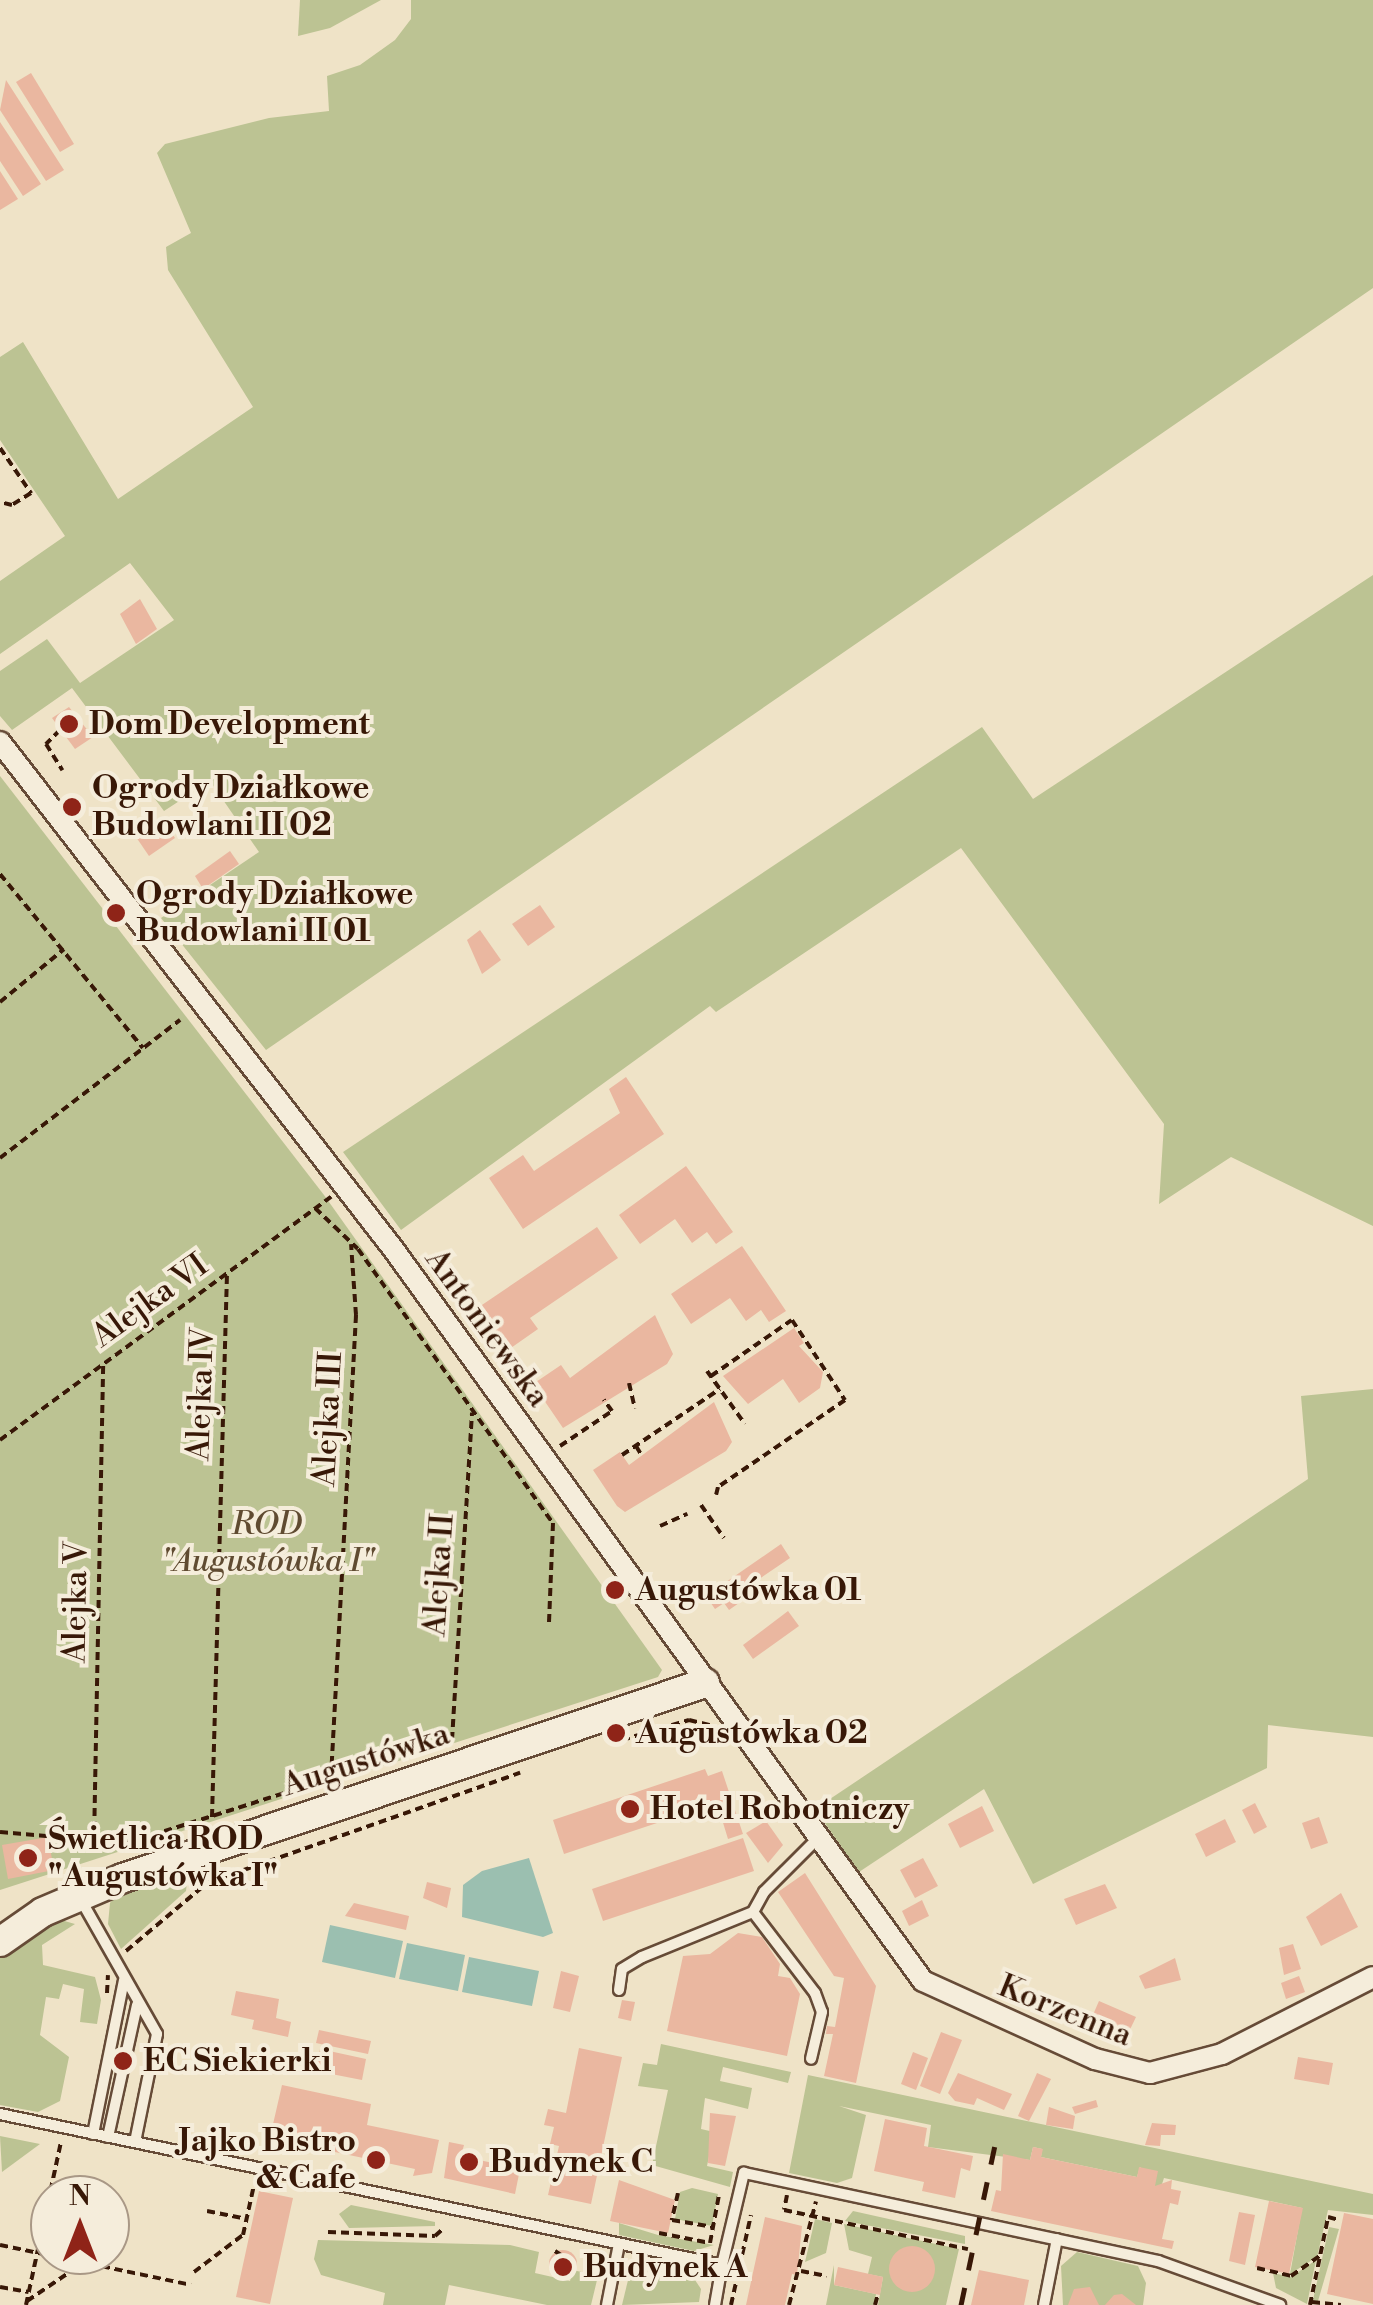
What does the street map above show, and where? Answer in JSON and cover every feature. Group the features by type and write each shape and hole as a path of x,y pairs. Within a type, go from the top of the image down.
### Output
{"street":[{"name":"Antoniewska","path":"0,742 394,1250 905,1964"},
{"name":"Augustówka","path":"0,1941 78,1894 706,1683"},
{"name":"Korzenna","path":"905,1964 948,1996 1094,2059 1150,2073 1209,2060 1373,1977"}],"lane":[{"path":"620,1990 622,1969 642,1957 753,1912 764,1892 817,1840"},
{"path":"78,1894 137,2006 157,2034 135,2142"},
{"path":"753,1912 815,1992 822,2012 811,2059"},
{"path":"93,2134 124,1980"},
{"path":"108,2137 137,2006"},
{"path":"0,2114 722,2265"},
{"path":"715,2305 744,2173 1202,2272 1280,2305"},
{"path":"1044,2305 1057,2239"},
{"path":"607,2305 620,2244"}],"path":[{"path":"0,448 31,493 12,506 0,502"},
{"path":"60,730 46,744 62,770"},
{"path":"0,874 143,1048"},
{"path":"0,1002 64,949"},
{"path":"0,1158 180,1020"},
{"name":"Alejka VI","path":"0,1440 328,1200"},
{"path":"316,1208 351,1244 553,1522 549,1624"},
{"name":"Alejka III","path":"331,1777 356,1315 351,1244"},
{"name":"Alejka IV","path":"212,1816 227,1273"},
{"path":"716,1494 845,1400 792,1320 709,1373 744,1424"},
{"path":"763,1340 767,1346"},
{"name":"Alejka V","path":"94,1842 103,1364"},
{"path":"629,1383 635,1408"},
{"path":"622,1455 720,1389"},
{"path":"542,1455 612,1411 604,1400"},
{"name":"Alejka II","path":"331,1777 452,1740 472,1413"},
{"path":"636,1446 642,1456"},
{"path":"700,1505 724,1538"},
{"path":"660,1526 687,1514"},
{"path":"622,1740 698,1720 742,1734"},
{"path":"124,1953 207,1883 520,1773"},
{"path":"0,1832 126,1843 331,1777"},
{"path":"53,2175 64,2128"},
{"path":"194,2272 243,2236 254,2185"},
{"path":"678,2193 672,2220 713,2228"},
{"path":"659,2233 710,2243 719,2195"},
{"path":"789,2305 801,2271 816,2201"},
{"path":"784,2210 968,2249"},
{"path":"207,2211 246,2219"},
{"path":"731,2305 751,2215"},
{"path":"1339,2220 1328,2218 1310,2303 1341,2305"},
{"path":"328,2232 435,2236 444,2228"},
{"path":"0,2245 30,2251"},
{"path":"556,2251 574,2264"},
{"path":"1256,2268 1290,2276 1320,2256"},
{"path":"801,2271 827,2276"},
{"path":"130,2273 191,2285"},
{"path":"26,2303 31,2275"},
{"path":"26,2303 71,2275"},
{"path":"0,2287 28,2292"},
{"path":"875,2305 878,2294"}],"green space":[{"path":"300,0 381,0 330,28 298,36"},
{"path":"411,0 1373,0 1373,288 266,1050 161,918 259,852 210,781 164,811 72,688 12,730 0,716 0,671 47,639 80,683 174,620 130,563 0,654 0,581 65,536 0,440 0,357 23,342 118,499 253,407 168,270 166,247 191,233 157,153 165,144 269,118 329,111 327,76 360,65 395,40 411,19"},
{"path":"1373,575 1373,1226 1231,1157 1159,1204 1164,1124 961,848 716,1012 710,1006 401,1230 343,1152 982,727 1033,799"},
{"name":"ROD \"Augustówka I\"","path":"0,776 324,1195 662,1670 658,1677 0,1890"},
{"path":"1373,1389 1373,1737 1268,1725 1267,1768 1033,1884 984,1789 859,1872 815,1809 1308,1479 1301,1396"},
{"path":"172,1873 187,1882 186,1891 121,1949 108,1924 110,1903 119,1891"},
{"path":"54,1918 75,1924 42,1945 43,1965 95,1977 101,2000 97,2024 80,2022 84,1989 63,1984 59,1999 46,1997 40,2035 69,2057 60,2101 38,2112 0,2105 0,1958"},
{"path":"661,2044 791,2072 788,2083 723,2067 720,2081 752,2088 748,2109 705,2098 701,2129 714,2132 707,2166 733,2172 730,2187 652,2165 668,2090 638,2086 643,2063 657,2065"},
{"path":"808,2075 1373,2194 1373,2215 1328,2210 1317,2257 1290,2274 1302,2208 1164,2178 1161,2187 1155,2186 1140,2167 1137,2177 1041,2157 1042,2149 1033,2147 1030,2160 928,2147 931,2125 839,2106 866,2115 852,2178 837,2183 789,2173"},
{"path":"0,2136 40,2144 2,2172"},
{"path":"692,2188 718,2194 712,2226 675,2219 680,2192"},
{"path":"351,2205 435,2222 435,2226 349,2228 339,2214"},
{"path":"853,2211 965,2236 965,2244 845,2221"},
{"path":"815,2219 832,2223 826,2253 805,2262"},
{"path":"619,2223 714,2245 694,2251 619,2235"},
{"path":"844,2224 959,2249 946,2305 878,2305 883,2277 868,2274 872,2257 849,2250"},
{"path":"1329,2227 1339,2229 1318,2301 1313,2300"},
{"path":"318,2240 510,2245 539,2252 535,2273 570,2281 573,2270 598,2276 591,2305 547,2305 449,2285 445,2305 383,2305 385,2293 321,2275 314,2259"},
{"path":"1077,2252 1138,2266 1146,2283 1143,2305 1063,2305 1061,2266"},
{"path":"1316,2260 1307,2304 1276,2288 1273,2273 1291,2277"},
{"path":"834,2265 834,2285 876,2294 874,2305 826,2305"},
{"path":"643,2267 693,2277 701,2289 699,2302 622,2305 629,2276"}],"shaded area":[{"path":"529,1858 553,1933 543,1937 462,1917 463,1885 482,1871"},
{"path":"330,1925 403,1941 395,1978 322,1962"},
{"path":"407,1943 465,1955 458,1991 399,1979"},
{"path":"469,1957 539,1971 532,2006 462,1992"}],"building":[{"path":"31,73 74,144 60,152 16,82"},
{"path":"6,80 64,170 46,181 0,110"},
{"path":"0,122 41,184 23,196 0,161"},
{"path":"0,171 18,199 0,210"},
{"path":"140,599 157,629 136,644 120,614"},
{"name":"Dom Development","path":"69,707 93,737 75,749 52,718"},
{"path":"162,819 175,838 149,856 136,837"},
{"path":"230,851 239,864 203,889 195,876"},
{"path":"540,905 555,927 528,946 512,924"},
{"path":"480,930 501,960 482,974 467,940"},
{"path":"626,1077 664,1134 523,1229 489,1178 523,1155 534,1171 620,1113 609,1089"},
{"path":"686,1166 733,1232 716,1244 707,1232 692,1243 675,1219 640,1244 619,1215"},
{"path":"597,1227 618,1258 530,1318 538,1329 505,1352 476,1309"},
{"path":"742,1246 786,1311 769,1322 761,1310 746,1321 730,1298 691,1324 671,1294"},
{"path":"655,1315 673,1354 667,1364 563,1428 533,1384 561,1365 570,1378"},
{"path":"794,1328 804,1343 799,1346 823,1372 820,1388 799,1403 783,1379 748,1404 723,1376"},
{"path":"714,1402 732,1442 726,1451 625,1512 617,1506 593,1470 620,1452 629,1465"},
{"path":"781,1544 790,1558 734,1596 739,1603 729,1610 724,1603 715,1609 706,1596"},
{"path":"788,1611 799,1626 753,1659 743,1645"},
{"path":"705,1769 708,1776 722,1771 743,1834 728,1839 717,1803 564,1854 553,1820"},
{"path":"1255,1803 1267,1827 1254,1834 1242,1810"},
{"path":"982,1806 994,1831 960,1848 948,1824"},
{"path":"1319,1817 1328,1843 1311,1849 1302,1823"},
{"path":"1225,1819 1236,1842 1206,1857 1195,1834"},
{"path":"766,1821 783,1845 768,1863 746,1833"},
{"name":"Świetlica ROD \"Augustówka I\"","path":"48,1837 54,1870 8,1879 2,1845"},
{"path":"743,1838 754,1871 603,1921 592,1889"},
{"path":"923,1858 938,1886 915,1898 900,1870"},
{"path":"805,1873 876,1986 856,2083 824,2076 833,2034 826,2034 827,2026 835,2027 844,1978 834,1976 778,1892"},
{"path":"427,1882 451,1888 447,1908 423,1898"},
{"path":"1105,1884 1117,1908 1076,1925 1064,1899"},
{"path":"1341,1893 1358,1927 1321,1946 1306,1917"},
{"path":"922,1900 929,1916 909,1926 902,1911"},
{"path":"354,1903 409,1916 406,1930 345,1916"},
{"path":"738,1933 762,1937 780,1964 778,1976 790,1978 800,1994 787,2056 667,2031 683,1956 710,1954"},
{"path":"1293,1944 1301,1969 1284,1975 1279,1948"},
{"path":"1175,1958 1181,1980 1145,1989 1139,1976"},
{"path":"561,1971 579,1976 570,2012 553,2008"},
{"path":"1299,1976 1305,1992 1286,1999 1281,1983"},
{"path":"236,1991 279,1999 276,2018 291,2022 288,2037 252,2029 254,2020 231,2015"},
{"path":"622,2000 635,2002 631,2021 618,2018"},
{"path":"1099,2001 1136,2017 1124,2042 1088,2026"},
{"path":"319,2030 371,2041 368,2054 316,2043"},
{"path":"941,2032 962,2040 940,2094 920,2086"},
{"path":"579,2048 622,2057 591,2204 548,2195 559,2146 550,2144 554,2127 544,2125 548,2109 566,2113"},
{"path":"320,2049 366,2059 362,2080 316,2071"},
{"path":"913,2052 928,2058 916,2090 901,2084"},
{"path":"1298,2057 1333,2063 1329,2085 1294,2079"},
{"path":"958,2073 1012,2094 1004,2110 977,2098 974,2105 955,2101 948,2093"},
{"path":"1037,2073 1051,2079 1029,2121 1018,2116"},
{"path":"282,2085 371,2104 367,2125 439,2140 432,2173 413,2176 415,2169 288,2142 286,2150 268,2146"},
{"path":"1096,2100 1098,2107 1075,2114 1072,2107"},
{"path":"1049,2107 1075,2116 1073,2129 1046,2125"},
{"path":"710,2113 736,2116 725,2166 708,2163"},
{"path":"885,2119 927,2128 924,2146 973,2156 970,2171 961,2168 955,2198 922,2191 924,2182 874,2171"},
{"path":"1152,2123 1176,2125 1175,2135 1161,2135 1160,2146 1145,2145"},
{"name":"Budynek C","path":"449,2142 464,2145 461,2156 520,2169 515,2194 444,2178"},
{"path":"1033,2147 1043,2149 1041,2157 1137,2177 1139,2167 1158,2171 1155,2186 1172,2180 1171,2189 1181,2191 1178,2205 1170,2203 1162,2239 1174,2241 1172,2249 991,2211 996,2190 1001,2191 1003,2154 1030,2160"},
{"path":"619,2180 675,2200 668,2233 610,2221"},
{"path":"259,2191 293,2198 270,2304 236,2297"},
{"path":"1269,2201 1303,2208 1289,2274 1255,2267"},
{"path":"1239,2212 1255,2215 1245,2265 1229,2261"},
{"path":"1344,2213 1373,2219 1373,2304 1327,2294"},
{"path":"765,2217 802,2226 797,2275 792,2274 785,2305 746,2305"},
{"path":"912,2246 928,2253 935,2269 928,2285 912,2292 896,2285 889,2269 896,2253"},
{"name":"Budynek A","path":"563,2250 573,2254 577,2264 573,2274 563,2278 553,2274 549,2264 553,2254"},
{"path":"838,2267 883,2277 880,2295 834,2285"},
{"path":"979,2270 1029,2280 1024,2305 971,2305"},
{"path":"1090,2287 1099,2305 1068,2305 1074,2289"},
{"path":"1122,2294 1136,2305 1105,2305 1114,2295"}],"railway":[{"path":"961,2305 995,2145"}],"place":[{"name":"Dom Development","path":"69,724"},
{"name":"Ogrody Działkowe Budowlani II 02","path":"72,807"},
{"name":"Ogrody Działkowe Budowlani II 01","path":"116,913"},
{"name":"Augustówka 01","path":"615,1590"},
{"name":"Augustówka 02","path":"616,1733"},
{"name":"Hotel Robotniczy","path":"630,1809"},
{"name":"Świetlica ROD \"Augustówka I\"","path":"28,1858"},
{"name":"EC Siekierki","path":"123,2061"},
{"name":"Jajko Bistro & Cafe","path":"376,2160"},
{"name":"Budynek C","path":"469,2162"},
{"name":"Budynek A","path":"563,2267"}]}
